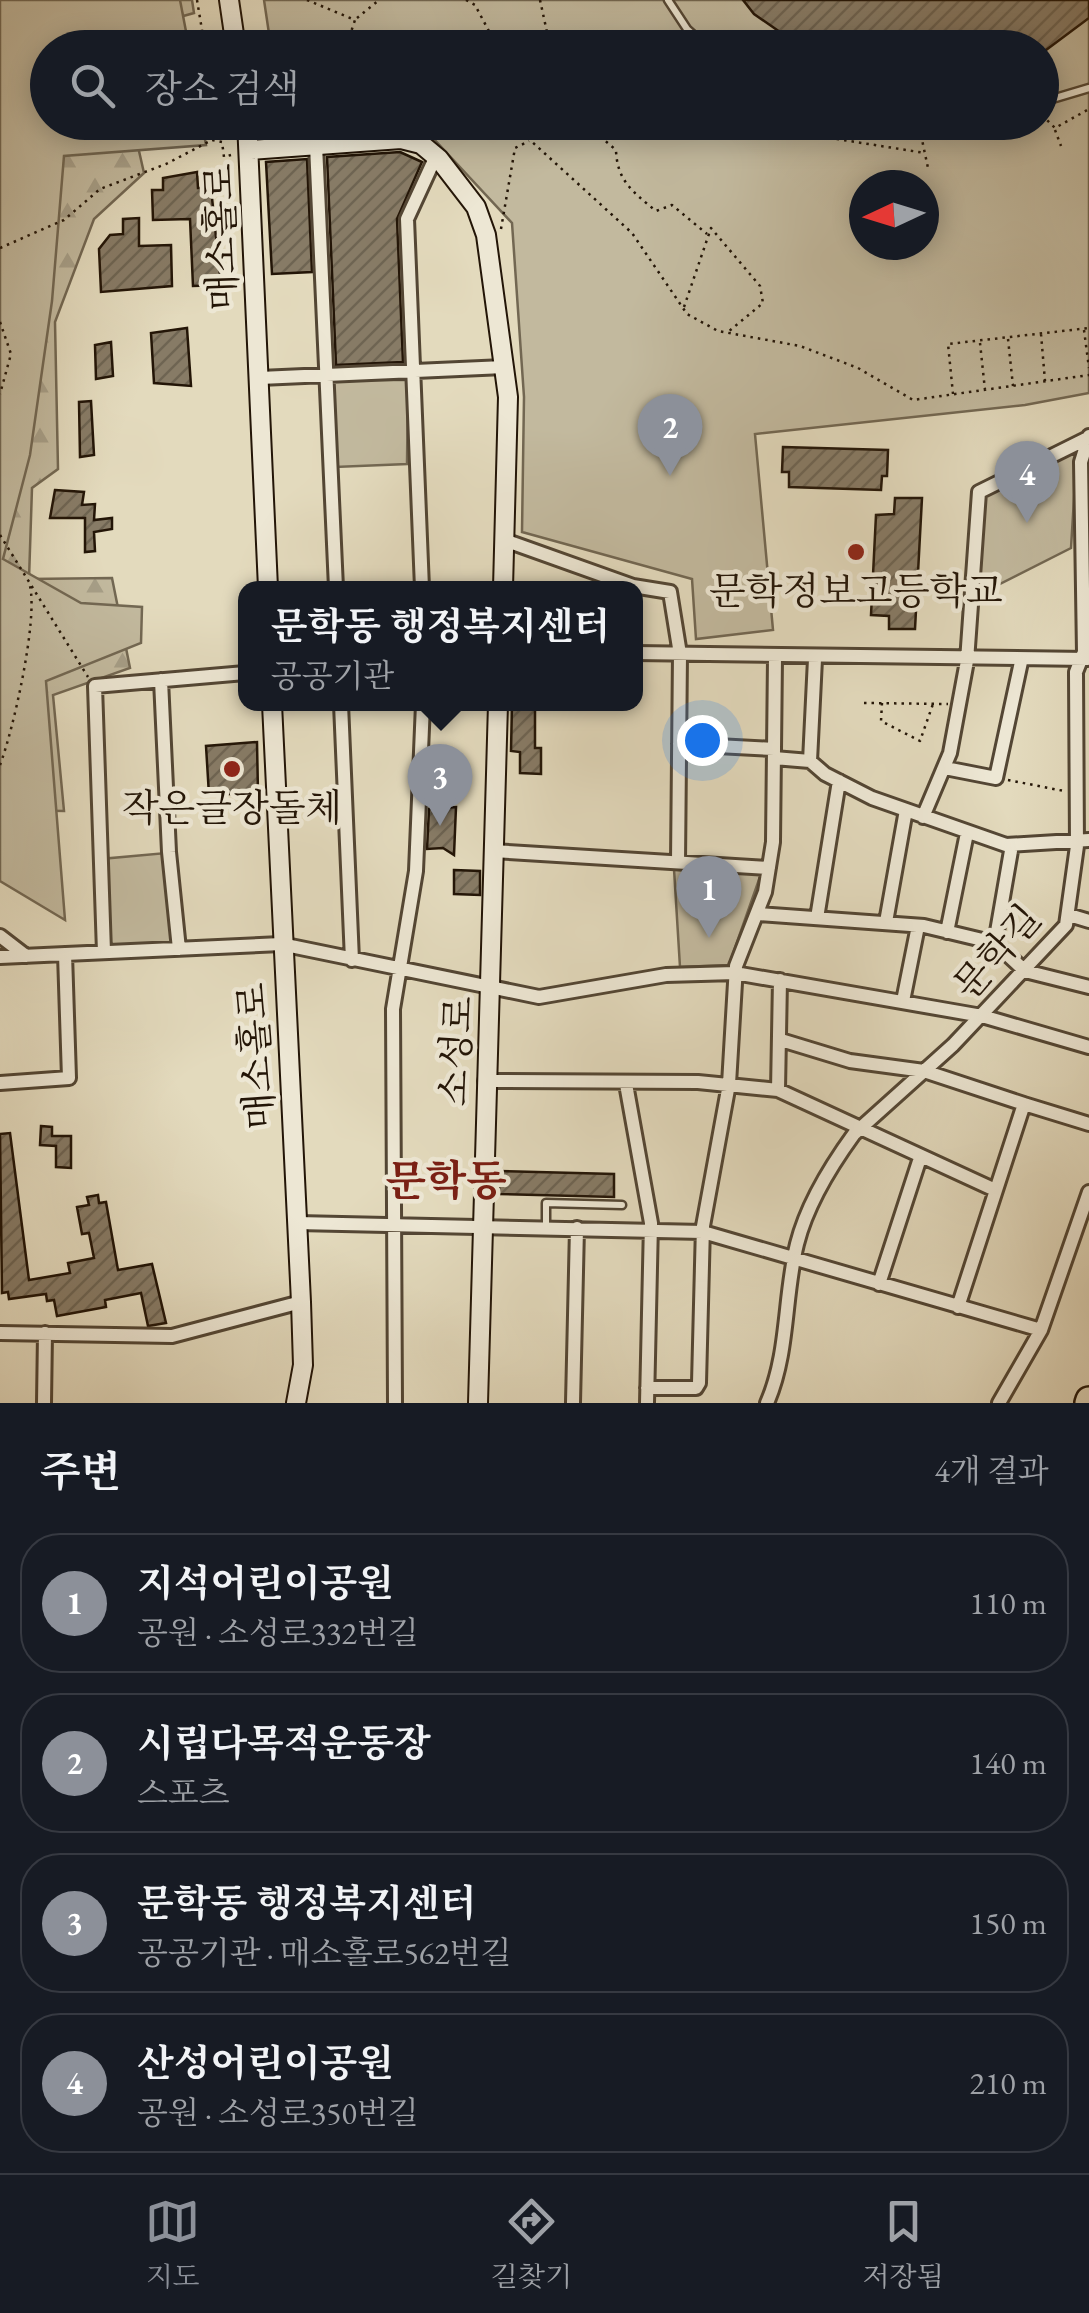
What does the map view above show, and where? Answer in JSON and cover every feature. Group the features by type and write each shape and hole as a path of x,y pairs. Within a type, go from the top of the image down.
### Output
{"street":[{"path":"229,0 233,30"},
{"name":"매소홀로","path":"250,140 268,581"},
{"path":"251,150 388,140"},
{"path":"406,140 421,144 436,156 476,208 486,235 508,396 503,581"},
{"path":"316,145 336,581"},
{"path":"422,581 406,219 436,156"},
{"path":"260,378 504,367"},
{"path":"923,817 945,768 968,661 979,492 1088,438"},
{"name":"문학길","path":"767,1403 780,1359 794,1260 804,1222 823,1180 859,1130 982,1016 1069,915 1083,840 1077,791 1084,661 1080,518 1088,438"},
{"path":"504,540 619,581"},
{"path":"643,588 670,592 680,654 678,862"},
{"path":"643,653 1084,661"},
{"path":"648,1388 696,1388 702,1232 728,1084 735,972 758,914 770,868 775,658"},
{"path":"810,761 815,659"},
{"path":"945,768 996,778 1021,662"},
{"path":"104,952 98,861 96,686 238,674"},
{"path":"160,680 169,852 179,949"},
{"name":"매소홀로","path":"272,711 301,1302 302,1365 296,1402"},
{"path":"341,711 352,960"},
{"path":"395,1403 392,1010 416,871 423,711"},
{"name":"소성로","path":"478,1403 484,1081 492,991 498,711"},
{"path":"680,744 810,761 838,781 906,810 1012,845 1083,840"},
{"path":"818,918 838,781"},
{"path":"886,922 906,810"},
{"path":"947,932 967,833"},
{"path":"995,943 1012,845"},
{"path":"493,851 770,868"},
{"path":"758,914 886,922 947,932 995,943 1024,971 1089,988"},
{"path":"1069,915 1089,921"},
{"path":"904,1001 918,926"},
{"path":"0,936 26,956"},
{"path":"0,958 281,944 539,998 666,974 735,972 982,1016 1089,1046"},
{"path":"0,1084 69,1078 65,954"},
{"path":"778,1090 780,980"},
{"path":"781,1040 850,1061 924,1072 1089,1124"},
{"path":"484,1081 728,1084 778,1090 992,1189"},
{"path":"626,1084 649,1196 647,1403"},
{"path":"958,1306 992,1189 1024,1104"},
{"path":"878,1284 920,1158"},
{"path":"999,1403 1041,1330 1089,1192"},
{"path":"298,1223 702,1232 1041,1330"},
{"path":"573,1403 577,1228"},
{"path":"0,1332 172,1336 301,1302"},
{"path":"44,1403 45,1334"}],"lane":[{"path":"668,0 688,30"},
{"path":"1059,97 1089,88"},
{"path":"546,1228 546,1203 622,1205"}],"path":[{"path":"197,0 203,30"},
{"path":"307,0 355,20"},
{"path":"352,30 355,20 379,0"},
{"path":"466,0 474,3 488,30"},
{"path":"540,0 546,30"},
{"path":"1059,126 1089,109"},
{"path":"0,248 64,220 100,190 166,164 212,140 222,142 224,156 251,150"},
{"path":"499,241 516,148 530,140 632,233 684,308 726,333 800,346 858,368 913,400 1089,376"},
{"path":"604,140 616,150 616,171 627,187 656,211 672,205 709,235"},
{"path":"843,140 925,153"},
{"path":"922,140 928,168"},
{"path":"1059,140 1061,146"},
{"path":"684,308 711,228 760,286 763,303 726,333"},
{"path":"0,322 10,354 0,394"},
{"path":"951,396 948,344 1087,328 1089,368"},
{"path":"1041,334 1045,382"},
{"path":"1008,338 1013,387"},
{"path":"979,341 985,391"},
{"path":"0,535 82,672 96,686"},
{"path":"0,765 29,645 34,605 30,586"},
{"path":"864,703 959,704"},
{"path":"882,703 880,721 920,741 933,704"},
{"path":"996,778 1077,791"}],"green space":[{"path":"0,0 192,0 194,13 133,30 30,30 30,140 136,140 144,173 94,219 55,322 58,469 32,488 29,579 112,578 130,668 53,695 64,811 0,810"},
{"path":"0,0 180,0 186,30 30,30 30,140 205,140 206,145 64,156 52,301 30,455 3,559 81,603 142,607 141,643 46,681 65,920 0,881"},
{"path":"264,0 1089,0 1089,393 1025,405 755,434 773,630 696,639 692,579 522,532 524,397 512,223 435,140 1059,140 1059,30 268,30"},
{"path":"332,380 408,380 407,464 335,467"},
{"path":"1077,450 1071,548 980,594 982,498"},
{"path":"166,853 175,946 109,948 101,859"},
{"path":"674,869 761,874 729,965 680,967"}],"building":[{"path":"743,0 1089,0 1089,18 1059,40 1059,30 777,30 754,14"},
{"path":"400,152 422,162 397,219 403,362 336,365 327,157"},
{"path":"307,159 312,272 272,274 266,162"},
{"path":"197,172 198,188 211,188 221,285 193,286 190,219 153,220 152,190 163,190 163,178"},
{"path":"139,218 139,246 171,245 172,286 101,292 99,249 110,235 123,234 123,219"},
{"path":"187,328 191,386 154,383 151,333"},
{"path":"111,342 113,376 96,379 95,345"},
{"path":"91,401 94,455 80,457 79,402"},
{"path":"783,447 888,450 887,476 882,476 881,490 789,487 789,472 782,472"},
{"path":"55,490 84,492 82,505 95,504 94,520 112,518 112,529 94,532 95,551 85,552 85,518 50,518"},
{"path":"895,498 922,498 915,629 889,629 889,616 871,615 876,515 894,514"},
{"path":"512,711 535,711 535,748 541,748 541,774 520,773 520,752 511,751"},
{"name":"작은글장돌체","path":"257,742 258,793 209,795 206,746"},
{"path":"456,807 454,855 443,848 427,849 429,809"},
{"path":"454,870 480,871 480,895 454,894"},
{"path":"41,1126 52,1127 52,1136 71,1136 71,1168 56,1167 56,1146 40,1145"},
{"path":"10,1133 29,1280 70,1273 68,1263 94,1258 89,1233 82,1234 77,1207 89,1205 87,1197 98,1195 99,1203 106,1202 118,1270 152,1264 166,1323 148,1326 141,1293 105,1300 106,1307 57,1316 54,1300 47,1301 46,1294 9,1299 8,1292 2,1293 0,1134"},
{"path":"499,1171 614,1174 614,1197 499,1194"}],"place":[{"name":"시립다목적운동장","path":"670,476"},
{"name":"산성어린이공원","path":"1027,523"},
{"name":"문학정보고등학교","path":"856,552"},
{"name":"작은글장돌체","path":"232,769"},
{"name":"문학동 행정복지센터","path":"440,826"},
{"name":"지석어린이공원","path":"709,938"}],"district":[{"name":"문학동","path":"446,1180"}]}
